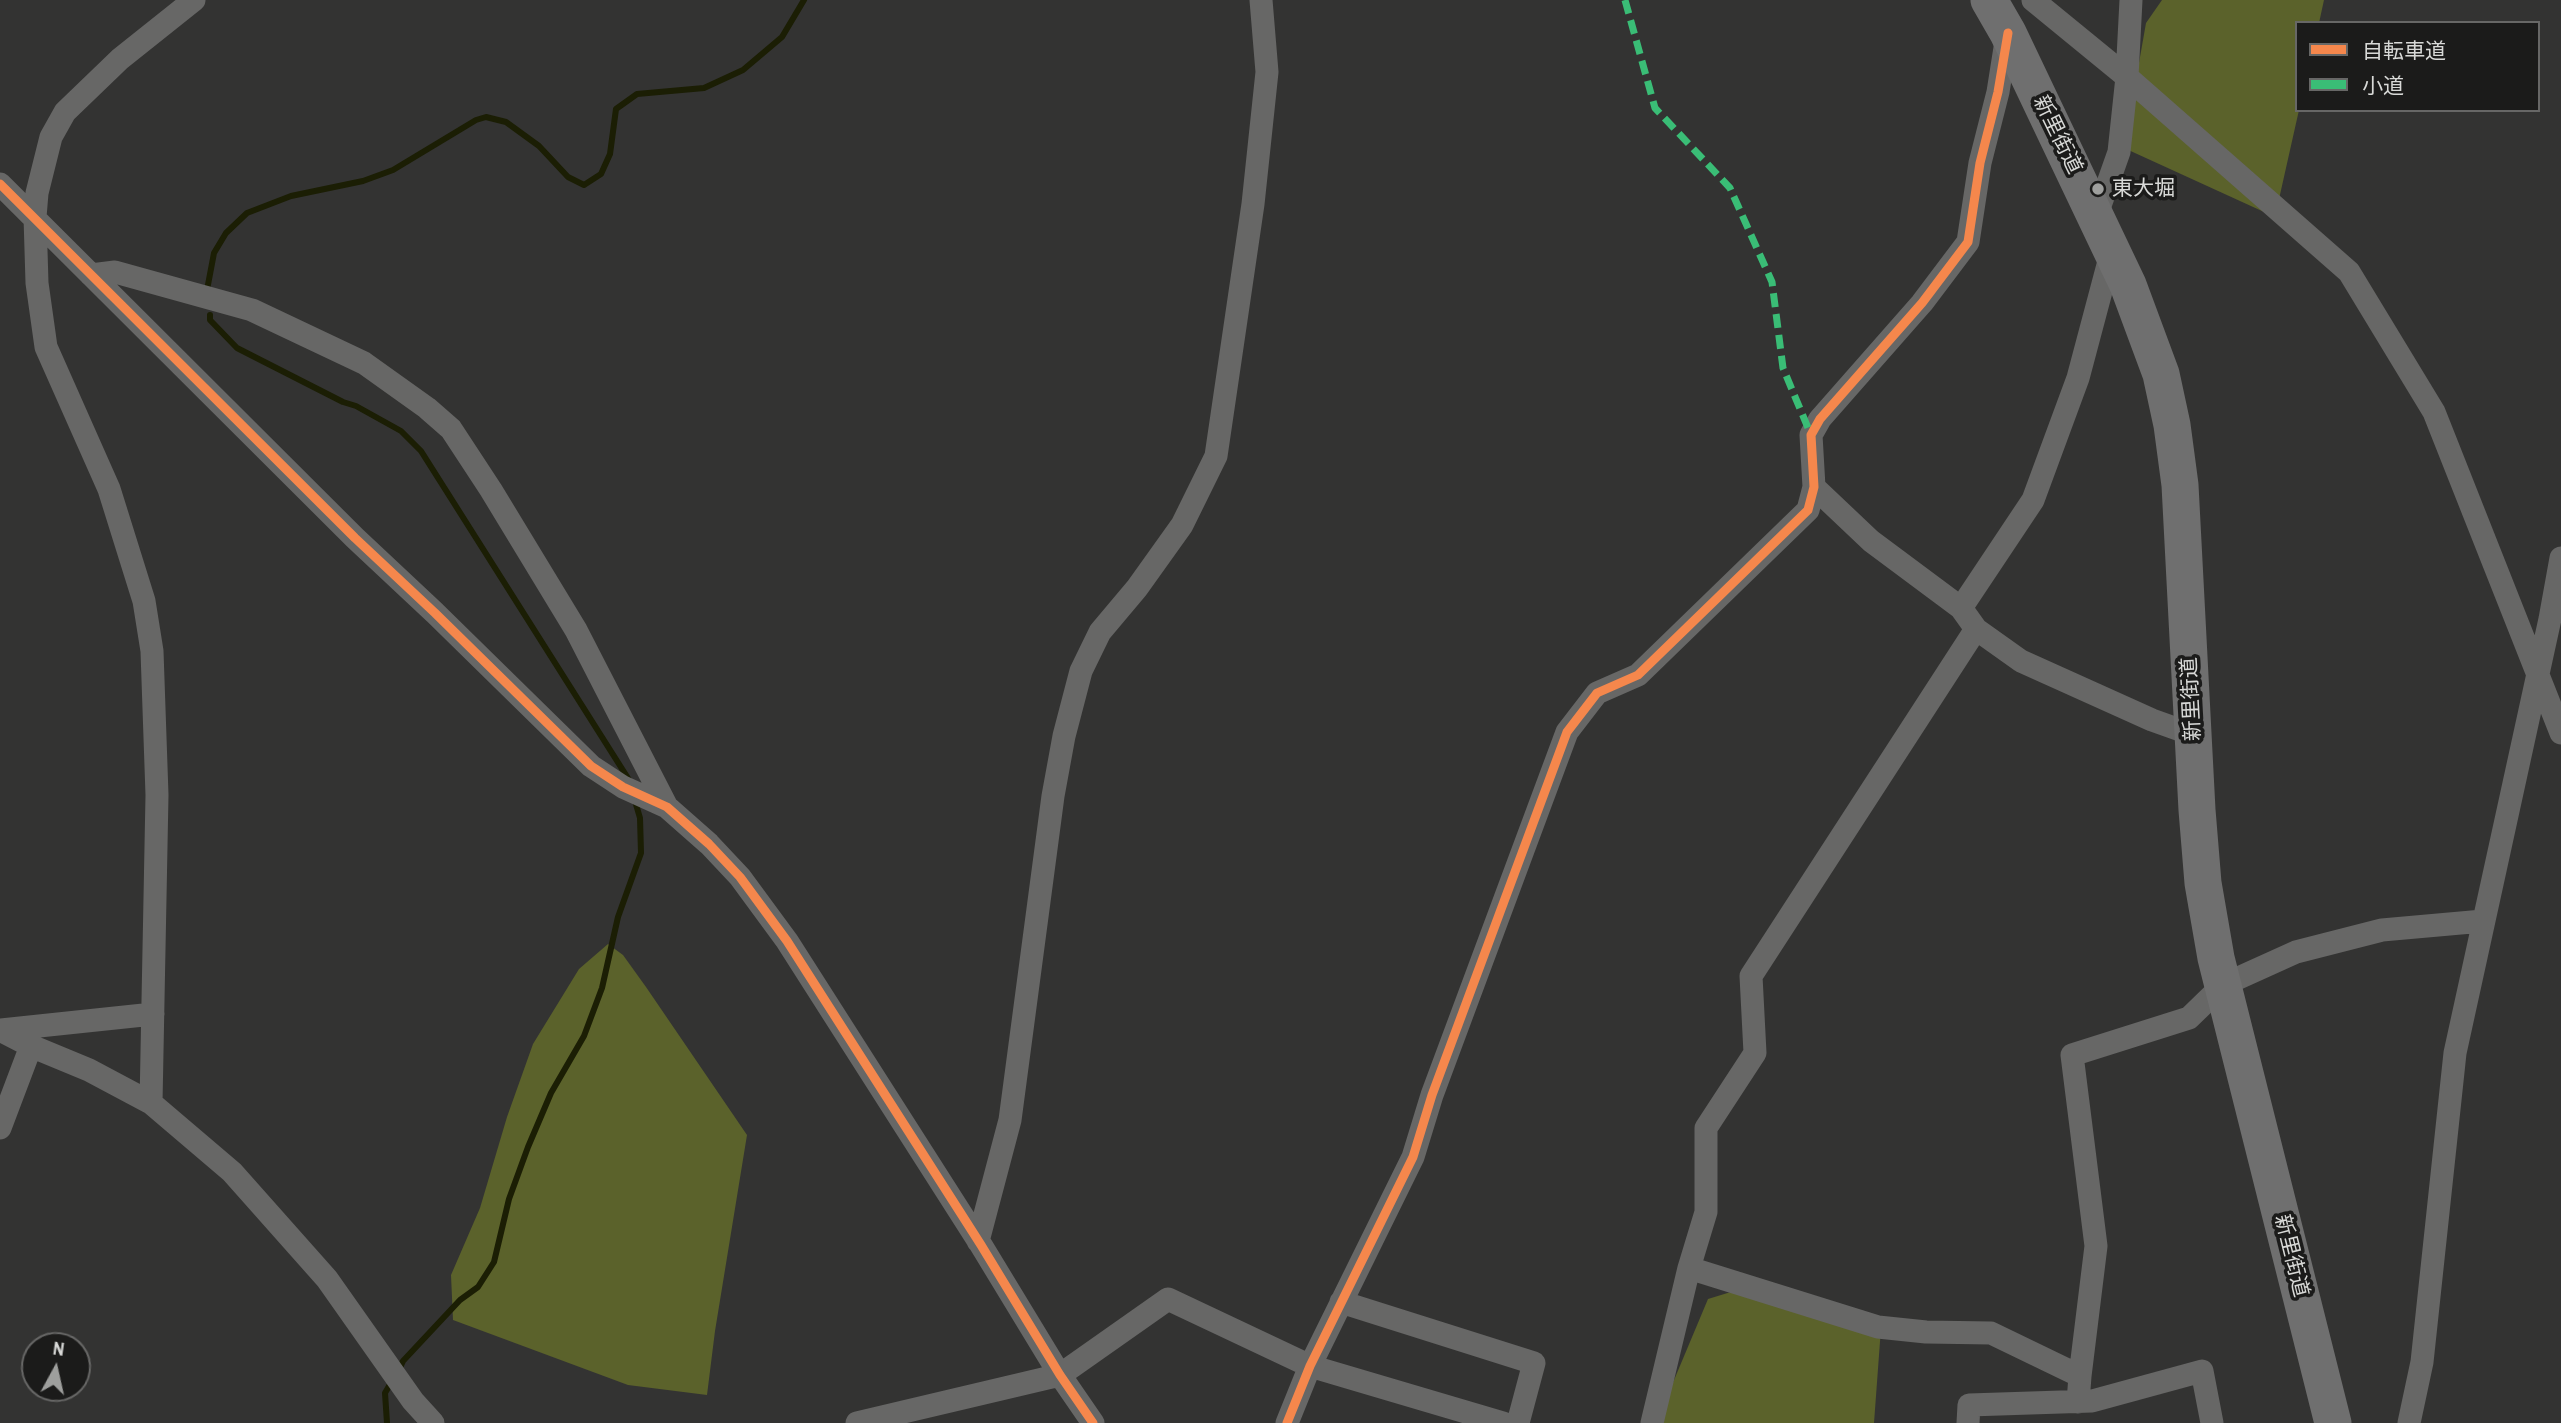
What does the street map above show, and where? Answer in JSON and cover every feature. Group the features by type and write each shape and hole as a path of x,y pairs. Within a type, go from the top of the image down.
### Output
{"main road":[{"name":"新里街道","path":"1989,0 2008,33 2129,285 2161,374 2172,425 2180,485 2203,883 2223,985 2333,1423"}],"street":[{"path":"151,1103 157,795 152,651 144,601 109,489 46,347 37,283 35,217 37,192 51,137 65,112 120,59 194,0"},
{"path":"978,1241 1010,1120 1053,796 1064,736 1081,671 1100,632 1137,588 1182,525 1216,456 1251,217 1267,72 1261,0"},
{"path":"2033,0 2127,77 2349,272 2434,412 2548,688 2561,733"},
{"path":"2096,217 2119,152 2131,0"},
{"path":"1287,1423 1310,1366 1413,1157 1432,1095 1567,732 1597,693 1639,675 1808,510 1814,486 1811,435 1820,419 1922,303 1968,243 1980,163 1998,92 2008,33"},
{"path":"0,184 345,528 435,612 591,766 623,787 657,803 709,844 740,877 787,941 1060,1375 1093,1423"},
{"path":"1961,608 2033,500 2078,379 2112,250"},
{"path":"91,275 116,272 252,310 364,363 451,429 576,630 657,803"},
{"path":"1814,486 1871,541 1961,608 1976,629 2021,660 2152,720 2194,736"},
{"path":"2409,1423 2421,1362 2455,1053 2483,921 2548,688 2561,558"},
{"path":"1652,1423 1689,1268 1706,1212 1706,1128 1755,1053 1751,976 1976,629"},
{"path":"2078,1402 2096,1246 2072,1055 2189,1018 2223,985 2296,953 2382,930 2483,921"},
{"path":"0,1030 153,1014"},
{"path":"0,1030 89,1070 151,1103 232,1172 327,1279 404,1388 433,1423"},
{"path":"0,1128 31,1046"},
{"path":"1689,1268 1878,1327 1926,1332 1992,1333 2080,1376"},
{"path":"857,1423 1060,1375 1168,1299 1310,1366 1503,1423"},
{"path":"1341,1303 1534,1363 1518,1423"},
{"path":"1968,1423 1969,1405 2092,1401 2202,1371 2212,1423"}],"green space":[{"path":"2162,0 2324,0 2319,21 2295,21 2295,112 2299,112 2275,217 2124,148 2146,23"},
{"path":"608,944 623,955 747,1135 707,1395 628,1385 453,1320 451,1275 480,1208 507,1117 533,1044 579,969"},
{"path":"1760,1283 1881,1328 1874,1423 1656,1423 1708,1299"}],"waterway":[{"path":"207,290 214,253 226,233 247,213 291,196 363,181 393,170 476,120 486,117 506,122 539,146 568,177 584,185 601,174 610,154 616,109 637,94 704,88 743,70 782,37 804,0"},
{"path":"210,315 210,320 237,348 401,431 421,451 631,783"},
{"path":"398,1372 403,1361 460,1300 478,1287 494,1262 509,1199 528,1147 551,1093 584,1036 602,988 618,917 641,853 640,818 635,801"},
{"path":"387,1423 385,1393 392,1381"}],"marked path":[{"path":"1625,0 1655,108 1730,188 1772,282 1783,368 1811,435"}],"cycle path":[{"path":"1287,1423 1310,1366 1413,1157 1432,1095 1567,732 1597,693 1638,675 1808,510 1814,487 1811,435 1820,419 1922,303 1968,242 1980,163 1998,92 2008,33"},
{"path":"0,184 355,538 591,766 623,787 667,807 709,844 740,877 787,941 981,1245 1060,1375 1093,1423"}],"place":[{"name":"東大堀","path":"2098,189"}]}
